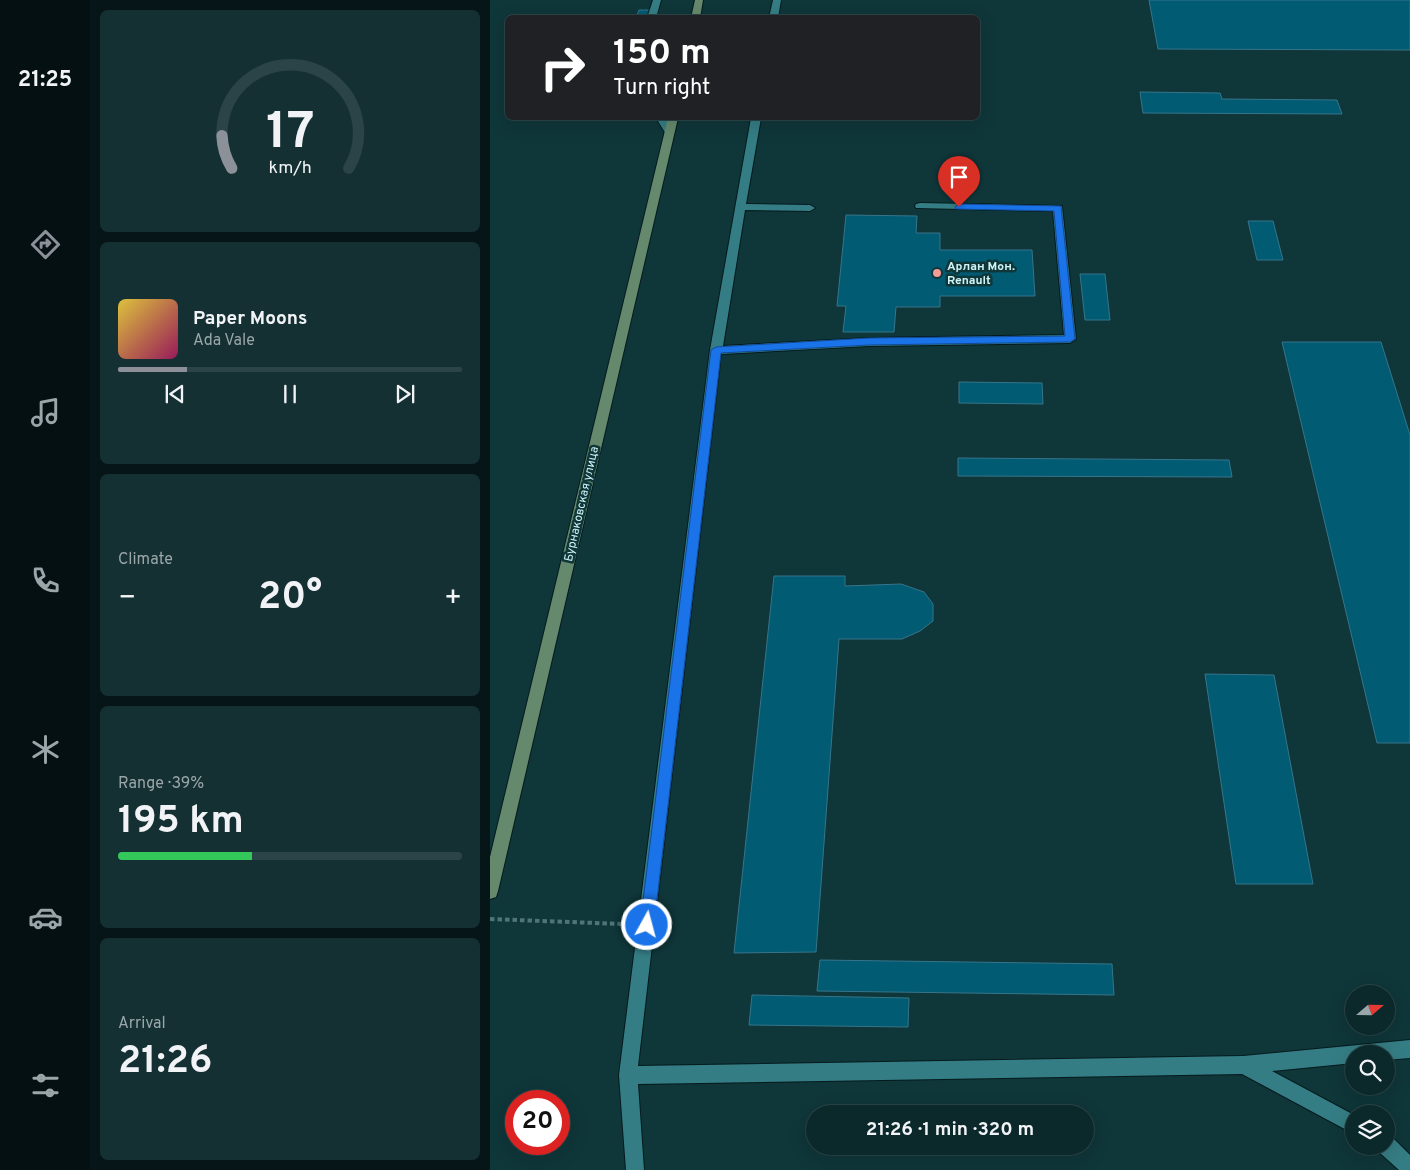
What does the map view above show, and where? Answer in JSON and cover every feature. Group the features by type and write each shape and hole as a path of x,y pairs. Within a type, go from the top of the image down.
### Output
{"main road":[{"path":"696,15 699,0"},
{"name":"Бурнаковская улица","path":"490,891 672,120"}],"lane":[{"path":"652,15 657,0"},
{"path":"774,15 776,0"},
{"path":"662,120 669,132"},
{"path":"635,1170 628,1075 716,350 756,120"},
{"path":"716,350 869,342 1070,339 1058,208 920,206"},
{"path":"741,208 810,208"},
{"path":"1395,1051 1410,1049"},
{"path":"628,1075 1243,1065 1345,1055"},
{"path":"1243,1065 1345,1120"},
{"path":"1395,1153 1410,1168"}],"path":[{"path":"490,920 561,920 647,925"}],"building":[{"path":"1149,0 1410,0 1410,50 1158,49"},
{"path":"639,10 650,10 649,15 637,15"},
{"path":"1140,92 1220,93 1222,99 1337,100 1342,114 1143,113"},
{"name":"Арлан Мон. Renault","path":"846,215 917,216 916,233 940,233 940,250 1032,250 1035,296 940,296 940,307 896,307 894,332 843,332 846,306 837,306"},
{"path":"1248,221 1273,221 1283,260 1257,260"},
{"path":"1080,274 1105,274 1110,320 1085,320"},
{"path":"1282,342 1381,342 1410,435 1410,743 1377,743"},
{"path":"959,382 1042,383 1043,404 959,403"},
{"path":"958,458 1229,460 1232,477 958,476"},
{"path":"774,576 845,576 845,586 901,584 924,592 933,604 933,621 920,631 902,639 839,639 816,952 734,953"},
{"path":"1205,674 1274,675 1313,884 1236,884"},
{"path":"820,960 1112,964 1114,995 817,991"},
{"path":"752,995 909,998 908,1027 749,1025"}],"place":[{"name":"Арлан Мон. Renault","path":"937,273"}],"route":[{"path":"647,925 716,350 869,342 1070,339 1058,208 959,207"}]}
